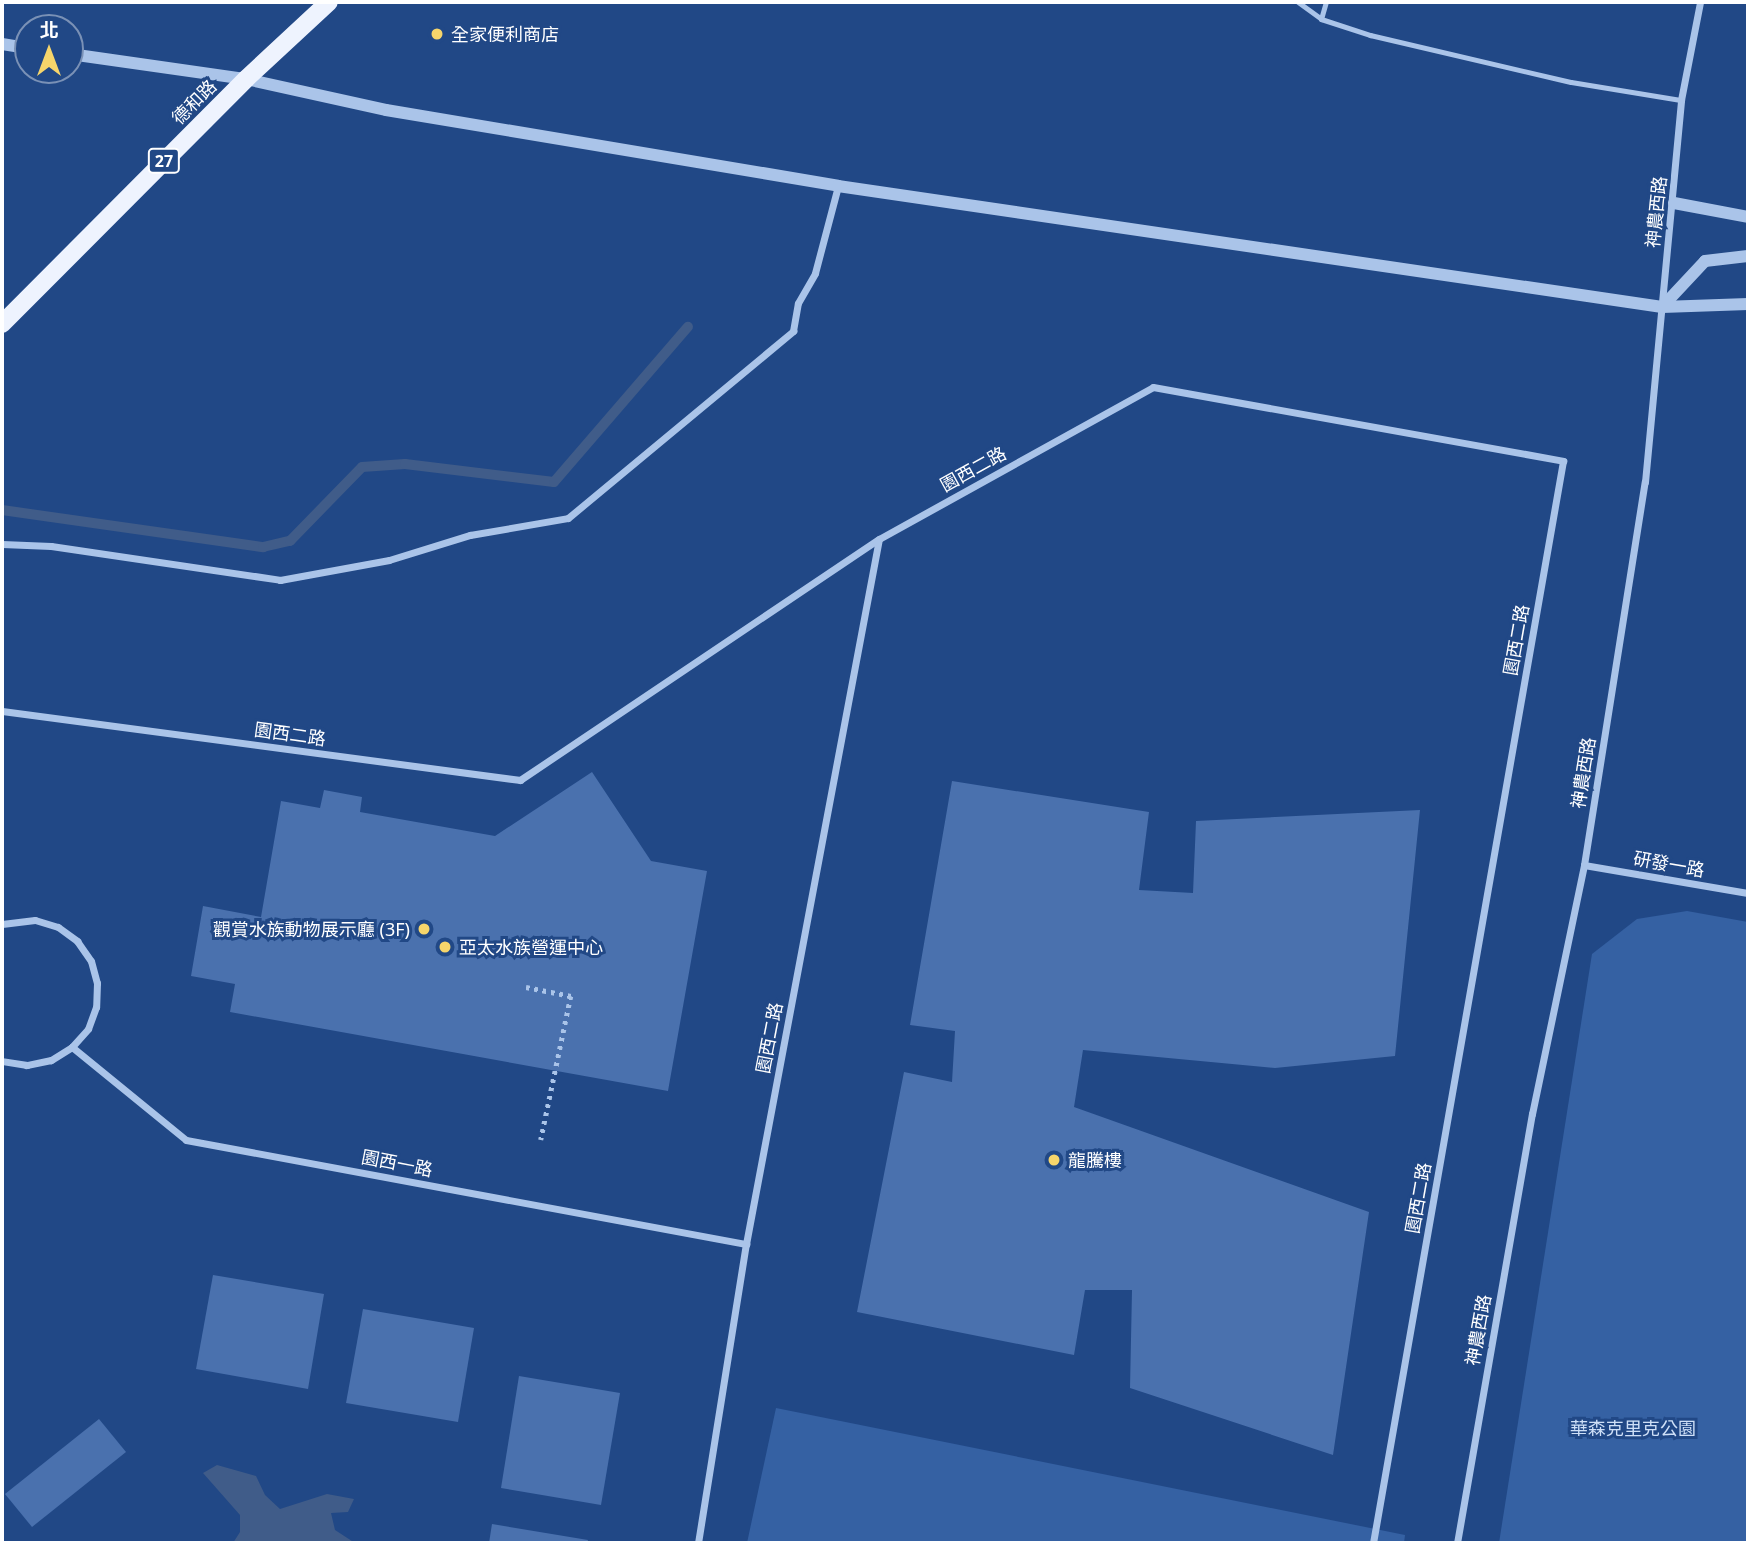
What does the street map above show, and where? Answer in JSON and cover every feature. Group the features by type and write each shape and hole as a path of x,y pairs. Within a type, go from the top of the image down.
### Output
{"main road":[{"name":"德和路","path":"2,324 246,79 329,2"}],"street":[{"name":"神農西路","path":"1457,1543 1532,1114 1584,865 1645,482 1674,203 1681,100 1700,2"},
{"path":"84,56 246,79 386,110 838,186 1662,307 1748,304"},
{"path":"2,544 51,546 281,580 389,560 470,535 568,518 793,331 798,303 815,273 838,186"},
{"path":"1674,203 1748,217"},
{"path":"1662,307 1705,261 1748,256"},
{"name":"園西二路","path":"2,711 520,780 879,539 1153,387 1563,461 1373,1543"},
{"name":"園西二路","path":"698,1543 746,1244 879,539"},
{"name":"研發一路","path":"1584,865 1748,893"},
{"path":"2,924 35,920 58,927 77,941 90,961 97,984 96,1007 88,1029 72,1047 51,1060 27,1065 2,1061"},
{"name":"園西一路","path":"72,1047 187,1140 746,1244"}],"lane":[{"path":"1298,2 1321,19 1370,35 1571,82 1681,100"},
{"path":"1321,19 1326,2"}],"path":[{"path":"526,987 571,996 541,1140"}],"green space":[{"name":"華森克里克公園","path":"1687,911 1748,922 1748,1543 1499,1543 1592,954 1637,919"},
{"path":"776,1408 1405,1535 1404,1543 747,1543"}],"shaded area":[{"path":"217,1465 256,1476 265,1495 280,1509 327,1494 354,1499 348,1512 331,1513 335,1530 355,1543 233,1543 240,1532 240,1515 203,1473"}],"building":[{"name":"亞太水族營運中心","path":"592,772 651,861 707,871 668,1091 230,1012 235,984 191,976 203,906 261,917 281,801 320,808 324,790 362,797 360,812 495,836"},
{"name":"龍騰樓","path":"952,781 1149,812 1139,890 1193,893 1196,821 1420,810 1395,1056 1275,1068 1083,1050 1074,1107 1369,1212 1333,1455 1130,1388 1132,1290 1085,1290 1074,1355 857,1312 904,1072 952,1082 955,1031 910,1025"},
{"path":"213,1275 324,1294 308,1389 196,1369"},
{"path":"363,1309 474,1328 458,1422 346,1403"},
{"path":"519,1376 620,1393 601,1505 501,1488"},
{"path":"99,1419 126,1452 32,1527 5,1494"},
{"path":"492,1524 588,1540 587,1543 489,1543"}],"waterway":[{"path":"2,510 263,547 290,541 362,467 405,464 554,482 688,327"}],"place":[{"name":"全家便利商店","path":"437,34"},
{"name":"觀賞水族動物展示廳 (3F)","path":"424,929"},
{"name":"亞太水族營運中心","path":"445,947"},
{"name":"龍騰樓","path":"1054,1160"}]}
